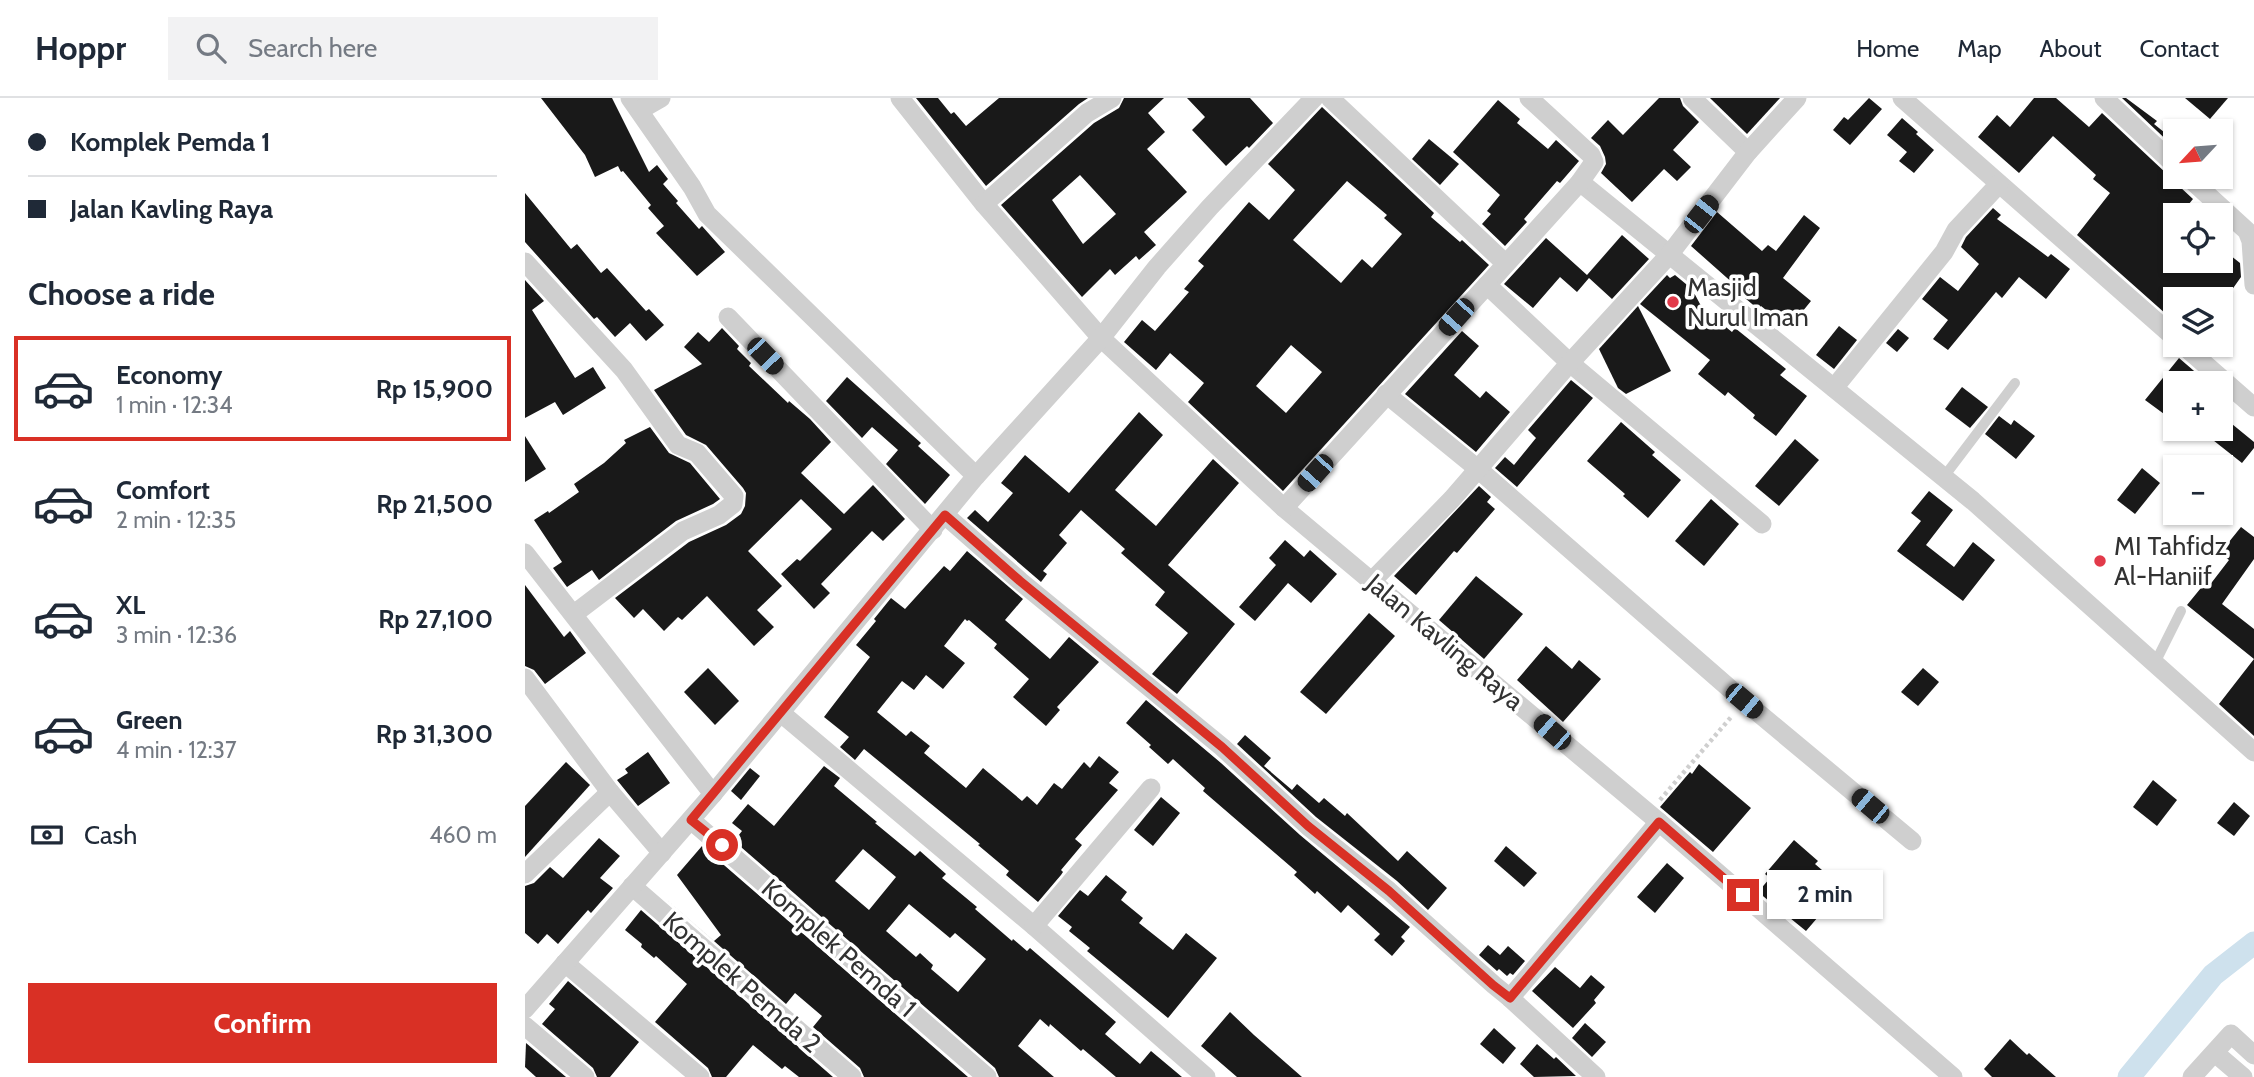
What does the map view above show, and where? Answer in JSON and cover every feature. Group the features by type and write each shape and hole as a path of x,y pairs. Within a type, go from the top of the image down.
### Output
{"street":[{"path":"661,98 635,104 692,187 707,214 744,253 976,476"},
{"name":"Jalan Kavling Raya","path":"900,98 984,204 1101,338 1285,508 1654,818 1953,1077"},
{"path":"984,204 1087,113 1112,98"},
{"path":"525,1009 713,794 976,476 1101,338 1210,207 1314,98"},
{"path":"1330,98 1505,263"},
{"path":"1285,508 1580,182 1594,162 1591,155 1529,98"},
{"path":"1692,98 1748,152"},
{"path":"1372,582 1452,499 1570,363 1669,255 1748,152 1797,98"},
{"path":"1902,98 2163,328"},
{"path":"2104,98 2163,154"},
{"path":"1580,182 1943,478 2254,752"},
{"path":"1833,388 1873,343 1944,252 1956,229 1999,184"},
{"path":"2201,189 2247,231 2251,242 2254,285"},
{"path":"525,262 624,370 678,445 697,453 734,496 733,504 719,515 683,531 574,614"},
{"path":"1487,285 1570,363 1762,524"},
{"path":"728,317 939,523 1020,581 1222,747 1308,826 1389,891 1596,1077"},
{"path":"2197,357 2254,407"},
{"path":"1386,394 1478,469 1744,701 1912,841"},
{"path":"525,553 713,794"},
{"path":"525,678 610,792 662,852"},
{"path":"781,713 1034,926 1206,1077"},
{"path":"1034,926 1151,788"},
{"path":"525,874 610,792"},
{"path":"1510,998 1654,818"},
{"name":"Komplek Pemda 1","path":"691,820 987,1077"},
{"name":"Komplek Pemda 2","path":"632,886 852,1077"},
{"path":"565,963 700,1077"},
{"path":"525,1026 585,1077"},
{"path":"2192,1077 2231,1034 2254,1055"},
{"path":"2215,1053 2243,1077"}],"lane":[{"path":"1943,478 2015,383"},
{"path":"2155,663 2181,611"}],"path":[{"path":"1654,818 1744,701"}],"building":[{"path":"541,98 612,98 649,172 657,165 668,179 663,184 678,201 676,203 699,229 702,226 725,252 697,276 656,233 664,226 648,208 651,205 623,171 621,172 618,166 595,177 585,155"},
{"path":"916,98 938,98 951,114 954,112 966,126 999,98 1088,98 986,186"},
{"path":"1124,98 1164,98 1148,113 1165,132 1147,149 1187,192 1144,232 1156,245 1139,260 1136,256 1115,275 1110,269 1082,297 1001,205 1094,123 1119,108","holes":["1080,175 1116,214 1083,244 1052,200"]},
{"path":"1187,98 1250,98 1273,123 1249,148 1247,146 1226,166 1192,130 1205,117"},
{"path":"1659,98 1680,98 1683,106 1699,122 1673,150 1691,167 1677,181 1664,169 1632,202 1601,173 1606,164 1605,157 1600,146 1591,138 1608,120 1623,135"},
{"path":"1710,98 1780,98 1747,134"},
{"path":"1869,98 1882,109 1850,145 1833,130 1844,117 1848,120"},
{"path":"2034,98 2056,98 2089,127 2102,113 2163,170 2163,189 2182,189 2193,199 2190,203 2163,203 2163,273 2233,273 2233,257 2240,263 2241,277 2233,288 2163,287 2163,311 2077,235 2110,193 2093,179 2096,175 2053,136 2019,173 1978,137 1997,115 2010,127"},
{"path":"2122,98 2126,98 2157,121 2154,124 2163,131 2163,137"},
{"path":"2185,98 2228,98 2210,119"},
{"path":"1498,100 1520,119 1517,123 1548,149 1556,140 1579,161 1560,183 1557,181 1524,219 1527,222 1505,246 1482,224 1491,214 1487,211 1500,195 1453,152"},
{"path":"1322,107 1434,213 1431,217 1489,265 1283,491 1188,402 1204,383 1170,353 1156,370 1124,342 1142,320 1155,331 1189,292 1184,289 1204,266 1198,261 1249,202 1269,220 1295,190 1268,164","holes":["1347,181 1387,215 1384,218 1402,234 1372,268 1362,259 1341,283 1293,240","1291,345 1322,372 1286,413 1256,386"]},
{"path":"1902,118 1934,150 1914,173 1899,161 1907,152 1887,135"},
{"path":"1429,139 1459,164 1440,185 1412,159"},
{"path":"525,193 571,249 577,244 601,273 607,268 646,311 649,309 664,325 646,341 630,323 615,337 597,317 594,319 525,242"},
{"path":"1993,208 2001,215 1997,219 2048,257 2051,254 2070,269 2046,299 2019,277 2002,298 1996,292 1948,350 1933,339 1948,320 1922,299 1940,277 1958,291 1979,264 1961,247 1966,237"},
{"path":"1717,212 1762,251 1768,245 1776,251 1804,215 1820,228 1783,278 1811,301 1789,328 1761,306 1758,309 1691,246"},
{"path":"1622,235 1649,259 1612,299 1589,278 1577,292 1560,277 1533,308 1504,284 1546,238 1587,275"},
{"path":"1667,275 1670,278 1675,275 1692,289 1708,319 1711,315 1732,332 1735,328 1786,369 1780,375 1807,396 1776,436 1753,418 1755,415 1728,392 1725,396 1698,374 1710,360 1640,304"},
{"path":"525,280 544,301 532,310 575,378 593,367 606,388 563,415 555,402 525,418"},
{"path":"1638,306 1671,371 1626,394 1618,388 1599,349"},
{"path":"1839,326 1857,340 1834,369 1816,355"},
{"path":"722,328 739,346 737,349 751,363 749,366 788,403 789,401 810,419 831,442 801,473 844,514 873,485 905,519 883,541 872,531 821,584 830,593 814,609 781,574 797,559 800,561 832,529 801,499 748,551 782,586 757,610 774,627 754,646 707,596 682,620 678,617 664,631 643,609 634,618 615,598 689,542 726,525 741,514 745,506 746,493 743,488 706,445 686,435 654,390 702,364 684,347 698,332 709,342"},
{"path":"1898,329 1909,338 1897,352 1886,343"},
{"path":"1462,331 1479,346 1454,375 1480,398 1486,391 1510,412 1476,452 1405,394"},
{"path":"2179,358 2194,371 2168,371"},
{"path":"847,377 921,443 918,446 950,475 925,504 886,464 898,450 872,427 862,438 826,401"},
{"path":"2163,378 2163,413 2145,400"},
{"path":"1571,380 1593,398 1517,487 1495,468 1505,457 1514,465 1536,438 1528,430"},
{"path":"1962,387 1988,407 1970,428 1945,409"},
{"path":"1139,412 1163,435 1115,490 1156,526 1213,459 1239,483 1168,565 1235,624 1177,694 1152,674 1188,633 1155,605 1165,592 1121,553 1125,549 1081,510 1059,535 1067,543 1043,571 1047,574 1041,582 967,518 975,510 988,522 1013,493 1001,483 1025,455 1069,493"},
{"path":"1999,416 2011,425 2014,420 2035,436 2016,459 1985,434"},
{"path":"1621,422 1655,452 1652,455 1681,480 1648,518 1587,461"},
{"path":"2233,425 2254,442 2254,448 2242,463 2214,441 2233,441"},
{"path":"650,427 669,453 690,463 720,499 676,521 599,580 592,570 567,587 553,568 562,562 534,520 579,492 574,484 604,463 626,443 624,440"},
{"path":"525,436 546,469 525,482"},
{"path":"1795,439 1819,460 1779,506 1755,486"},
{"path":"2142,468 2160,483 2135,514 2117,500"},
{"path":"1479,486 1491,497 1487,502 1495,509 1416,595 1394,576"},
{"path":"1929,491 1953,510 1926,545 1954,567 1973,542 1995,560 1963,601 1897,551 1921,521 1911,513"},
{"path":"1711,499 1739,524 1704,566 1675,541"},
{"path":"2241,527 2254,537 2254,559 2222,604 2254,629 2254,659 2187,605 2205,583 2209,586 2229,560 2220,553"},
{"path":"1285,540 1304,557 1310,550 1337,574 1311,603 1288,583 1255,621 1239,607 1276,565 1269,558"},
{"path":"967,551 1023,599 1005,620 1050,659 1069,637 1099,662 1057,707 1060,710 1046,726 1013,697 1029,679 994,648 997,644 965,619 944,646 965,663 943,689 926,675 914,690 902,681 877,712 906,736 911,731 930,746 924,753 966,788 983,768 1022,801 1027,796 1037,805 1054,783 1062,789 1084,762 1090,768 1099,756 1119,772 1109,783 1118,790 1075,839 1082,845 1038,902 1006,875 1009,871 978,845 980,844 864,749 855,760 840,747 849,737 824,717 870,657 856,645 891,598 905,609 944,566 950,571"},
{"path":"1476,576 1523,614 1484,659 1439,620"},
{"path":"525,585 564,637 570,631 586,653 545,684 534,670 525,666"},
{"path":"1369,613 1395,636 1326,714 1300,692"},
{"path":"1546,646 1572,669 1579,660 1601,679 1563,722 1517,680"},
{"path":"2254,659 2254,736 2219,704"},
{"path":"708,668 739,701 715,725 684,692"},
{"path":"1923,668 1939,682 1918,706 1901,692"},
{"path":"1146,700 1410,927 1401,937 1405,941 1392,956 1374,940 1380,934 1348,905 1341,913 1317,891 1315,894 1294,875 1297,872 1203,791 1205,788 1173,759 1168,764 1149,747 1151,745 1126,723"},
{"path":"1245,735 1271,758 1264,766 1292,790 1297,784 1319,803 1324,798 1345,816 1347,813 1398,861 1407,851 1447,888 1428,910 1397,881 1316,817 1237,744"},
{"path":"648,752 670,783 638,806 617,780 628,773 625,769"},
{"path":"566,762 590,785 525,857 525,806"},
{"path":"1699,764 1751,808 1713,852 1660,807"},
{"path":"824,766 840,778 834,786 877,822 875,823 915,856 920,851 946,874 942,878 977,907 975,909 1012,941 1013,939 1027,951 1030,948 1116,1022 1105,1034 1140,1064 1151,1051 1182,1077 1116,1077 1083,1049 1081,1051 1050,1024 1049,1027 1040,1019 1018,1046 1054,1077 999,1077 995,1068 734,841 742,831 732,823 748,804 774,826","holes":["863,849 896,877 869,910 835,881","909,904 950,938 955,933 986,959 958,992 931,969 933,965 920,953 916,957 886,931"]},
{"path":"750,768 760,776 741,800 731,791"},
{"path":"2153,780 2177,800 2157,826 2133,807"},
{"path":"1161,797 1180,813 1153,846 1134,830"},
{"path":"2234,802 2250,816 2234,836 2217,823"},
{"path":"599,838 620,856 600,878 613,888 591,913 588,910 558,944 547,934 538,944 525,933 525,886 534,883 550,867 563,878"},
{"path":"1794,840 1818,861 1815,864 1843,888 1806,931 1758,892 1770,878 1765,874"},
{"path":"702,846 968,1077 864,1077 860,1068 813,1027 822,1016 795,993 786,1004 659,893 714,941 721,935 677,875"},
{"path":"1506,846 1537,873 1524,887 1494,861"},
{"path":"1667,863 1684,878 1655,913 1637,897"},
{"path":"1106,875 1127,892 1121,900 1143,918 1139,923 1173,950 1186,933 1217,958 1168,1018 1087,951 1090,948 1069,931 1072,927 1058,916 1080,890 1088,896"},
{"path":"641,910 833,1077 799,1077 785,1066 782,1069 753,1045 726,1077 712,1077 708,1068 655,1022 687,984 656,956 654,958 641,947 642,944 625,930"},
{"path":"1488,945 1500,955 1508,946 1525,961 1513,975 1510,973 1507,976 1479,955"},
{"path":"1555,967 1580,988 1591,975 1605,987 1594,1000 1596,1003 1573,1028 1532,991"},
{"path":"568,981 639,1042 610,1077 597,1077 593,1068 542,1024 555,1009 549,1004"},
{"path":"1230,1012 1302,1077 1237,1077 1201,1046"},
{"path":"1585,1023 1606,1042 1592,1057 1572,1038"},
{"path":"1494,1028 1516,1048 1503,1064 1480,1044"},
{"path":"2010,1039 2056,1077 1992,1077 1984,1069"},
{"path":"526,1043 566,1077 536,1077 525,1067"},
{"path":"1537,1044 1576,1076 1534,1077 1520,1064"}],"waterway":[{"path":"2129,1077 2213,975 2254,943"}],"place":[{"name":"Masjid Nurul Iman","path":"1673,302"},
{"name":"MI Tahfidz Al-Haniif","path":"2100,561"}],"route":[{"path":"722,845 691,820 945,515 1020,581 1222,747 1308,826 1389,891 1510,998 1659,822 1743,895"}]}
